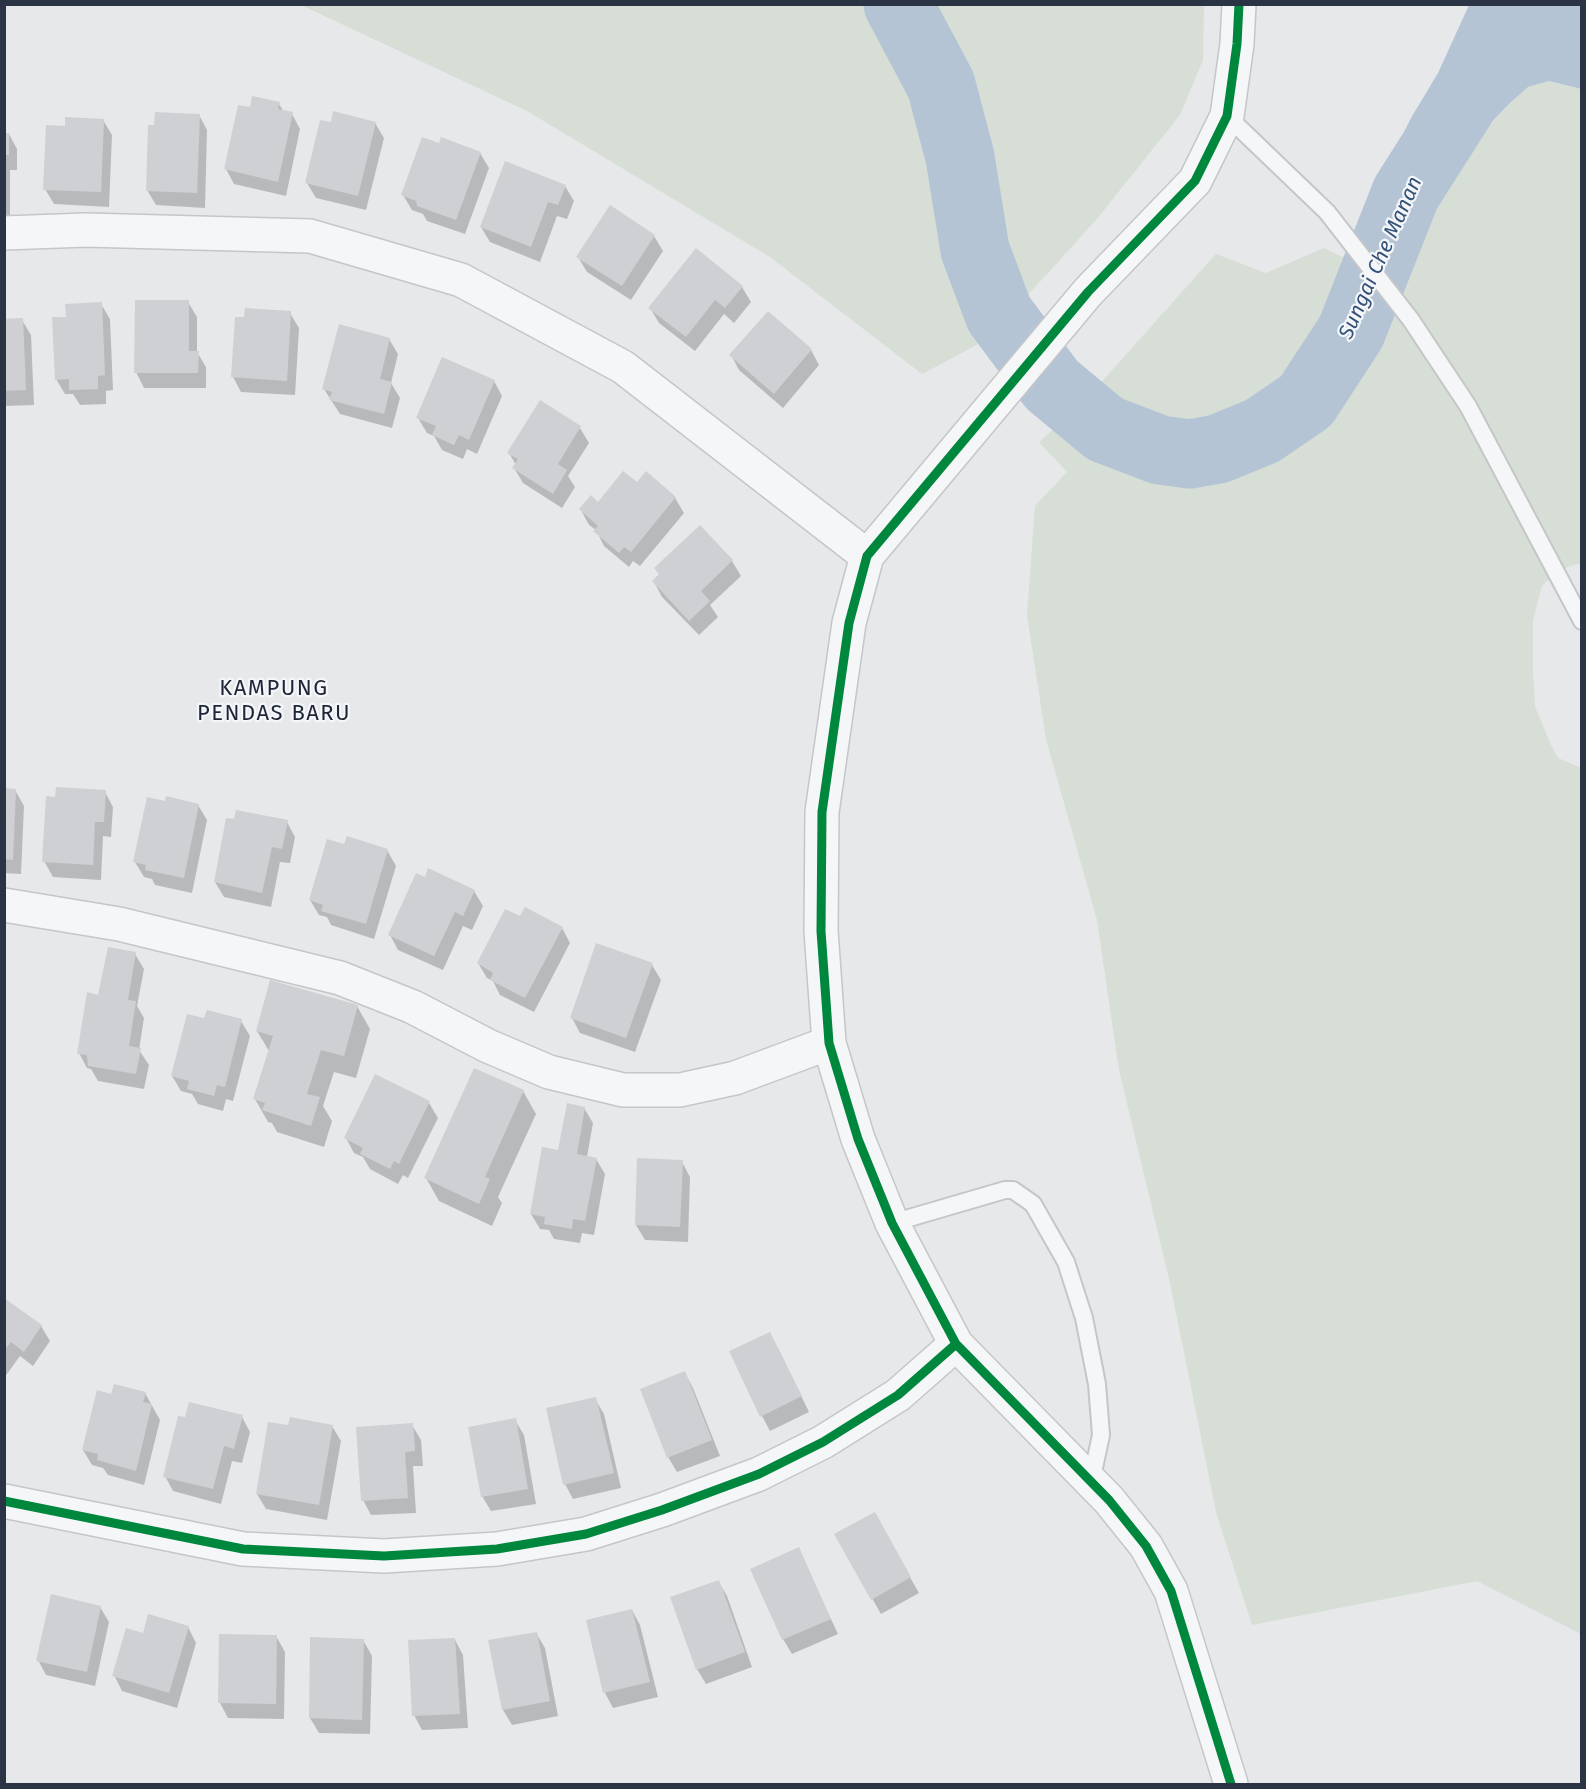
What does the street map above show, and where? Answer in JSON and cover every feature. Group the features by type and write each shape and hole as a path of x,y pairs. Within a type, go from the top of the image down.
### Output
{"street":[{"path":"1231,1785 1171,1591 1146,1546 1109,1500 956,1344 892,1223 858,1139 829,1044 821,931 822,812 849,623 867,556 1088,292 1195,181 1227,116 1237,44 1239,4"},
{"path":"4,233 86,230 310,236 461,280 623,367 867,556"},
{"path":"4,905 119,924 340,978 413,1008 488,1046 549,1072 623,1090 680,1090 735,1078 829,1044"},
{"path":"4,1501 243,1549 384,1556 497,1549 597,1531 759,1474 823,1442 898,1395 956,1344"}],"lane":[{"path":"1227,116 1327,212 1411,320 1468,406 1581,621"},
{"path":"892,1223 1005,1190 1013,1190 1033,1204 1066,1262 1084,1318 1097,1384 1101,1436 1091,1482"}],"shaded area":[{"path":"301,5 1204,5 1203,60 1180,115 1096,220 988,339 922,374 770,257 527,111"},
{"path":"1549,81 1581,89 1581,564 1572,565 1554,574 1542,586 1533,620 1533,673 1535,706 1550,743 1558,758 1581,768 1581,1634 1477,1581 1252,1625 1216,1512 1170,1283 1119,1070 1097,920 1046,739 1027,615 1035,506 1067,472 1039,442 1079,407 1216,254 1266,273 1324,248 1342,257 1424,211 1451,163 1528,87"}],"water":[{"path":"1469,5 1581,5 1581,89 1549,81 1528,87 1451,163 1424,211 1410,217 1398,212 1387,199 1384,188 1387,167 1411,118 1438,73"}],"building":[{"path":"252,96 280,102 278,109 293,112 278,182 224,169 238,105 250,107"},
{"path":"333,111 376,122 358,196 305,183 320,120 331,122"},
{"path":"155,112 200,114 197,193 146,191 148,125 154,125"},
{"path":"65,117 104,119 101,192 43,190 46,125 65,126"},
{"path":"4,133 9,133 9,155 4,155"},
{"path":"422,137 439,143 441,137 481,152 456,220 417,206 416,201 401,195"},
{"path":"505,161 566,185 558,205 548,202 531,247 480,227"},
{"path":"610,205 655,235 622,286 576,257"},
{"path":"696,248 743,286 725,308 715,300 686,337 648,308"},
{"path":"135,300 189,300 189,351 199,351 198,373 134,373"},
{"path":"102,302 105,375 98,376 98,389 69,390 69,379 55,380 52,317 66,317 65,304"},
{"path":"245,308 291,311 287,381 231,377 235,317 244,317"},
{"path":"768,311 812,349 774,394 729,355"},
{"path":"23,318 26,390 4,391 4,319"},
{"path":"339,324 390,338 380,379 392,382 384,414 329,400 332,392 322,389"},
{"path":"442,357 495,380 469,440 459,435 454,445 432,435 436,426 416,418"},
{"path":"540,400 581,426 558,464 567,470 553,494 512,468 518,459 507,453"},
{"path":"623,471 637,482 646,471 676,497 631,552 624,547 619,553 593,531 598,526 579,509 591,495 598,502"},
{"path":"700,525 733,560 701,591 710,601 689,621 652,581 659,574 654,568"},
{"path":"56,787 106,790 104,822 95,822 93,865 42,862 46,796 55,797"},
{"path":"4,788 16,789 13,860 4,859"},
{"path":"166,796 199,804 184,878 145,870 146,865 133,862 147,797 165,801"},
{"path":"236,810 288,820 282,849 272,847 262,893 214,882 226,818 234,819"},
{"path":"347,836 388,849 366,924 321,911 323,905 309,900 327,839 344,844"},
{"path":"428,868 475,890 463,916 455,912 434,956 388,935 416,873 425,877"},
{"path":"525,907 563,927 525,998 490,980 493,973 477,963 505,909 520,916"},
{"path":"596,943 653,963 626,1038 570,1018"},
{"path":"108,947 136,952 128,1000 136,1001 129,1046 141,1048 136,1074 88,1066 87,1055 77,1054 87,992 98,995"},
{"path":"270,980 358,1005 344,1056 321,1050 307,1094 320,1097 311,1126 262,1110 265,1103 253,1099 273,1036 256,1031"},
{"path":"207,1010 242,1019 225,1087 217,1085 214,1096 187,1089 189,1081 171,1076 187,1014 204,1018"},
{"path":"474,1068 524,1090 485,1177 490,1179 479,1204 424,1178"},
{"path":"375,1074 430,1101 399,1164 394,1161 390,1169 360,1154 363,1148 344,1138"},
{"path":"567,1103 585,1107 577,1154 597,1158 585,1221 573,1219 572,1229 544,1224 545,1217 530,1214 542,1147 558,1150"},
{"path":"637,1158 683,1160 680,1227 635,1225"},
{"path":"4,1298 42,1325 24,1352 11,1342 4,1351"},
{"path":"770,1332 802,1396 760,1417 729,1351"},
{"path":"685,1371 712,1440 667,1458 640,1389"},
{"path":"114,1384 146,1392 143,1402 152,1404 136,1471 97,1460 98,1454 82,1450 97,1390 111,1394"},
{"path":"596,1397 614,1473 563,1485 546,1408"},
{"path":"189,1402 243,1415 234,1449 224,1446 213,1489 163,1477 178,1416 185,1417"},
{"path":"290,1417 333,1425 319,1505 256,1494 268,1422 288,1425"},
{"path":"516,1418 528,1489 481,1497 468,1427"},
{"path":"413,1423 415,1451 405,1452 408,1498 361,1501 356,1427"},
{"path":"875,1512 911,1577 871,1600 834,1534"},
{"path":"799,1547 831,1619 782,1640 750,1569"},
{"path":"719,1580 745,1652 696,1670 670,1597"},
{"path":"51,1594 101,1606 87,1672 36,1661"},
{"path":"632,1609 650,1682 603,1693 586,1620"},
{"path":"148,1614 189,1626 169,1693 112,1676 126,1628 143,1633"},
{"path":"537,1632 550,1701 502,1710 488,1640"},
{"path":"219,1634 277,1635 276,1704 218,1703"},
{"path":"310,1637 364,1639 362,1720 309,1718"},
{"path":"455,1638 460,1714 412,1716 408,1640"}],"waterway":[{"name":"Sungai Che Manan","path":"898,4 941,85 960,157 975,250 999,314 1052,385 1105,429 1160,450 1190,454 1218,449 1262,431 1306,401 1351,332 1406,193 1488,64 1548,27 1582,28"}],"cycle path":[{"path":"1231,1784 1171,1591 1146,1546 1109,1500 956,1344 892,1223 858,1139 829,1043 821,931 822,812 849,623 867,556 1088,292 1195,181 1227,116 1237,44 1239,4"},
{"path":"4,1501 243,1549 384,1556 497,1549 586,1534 662,1510 759,1474 823,1442 898,1395 956,1344"}],"district":[{"name":"KAMPUNG PENDAS BARU","path":"274,702"}]}
